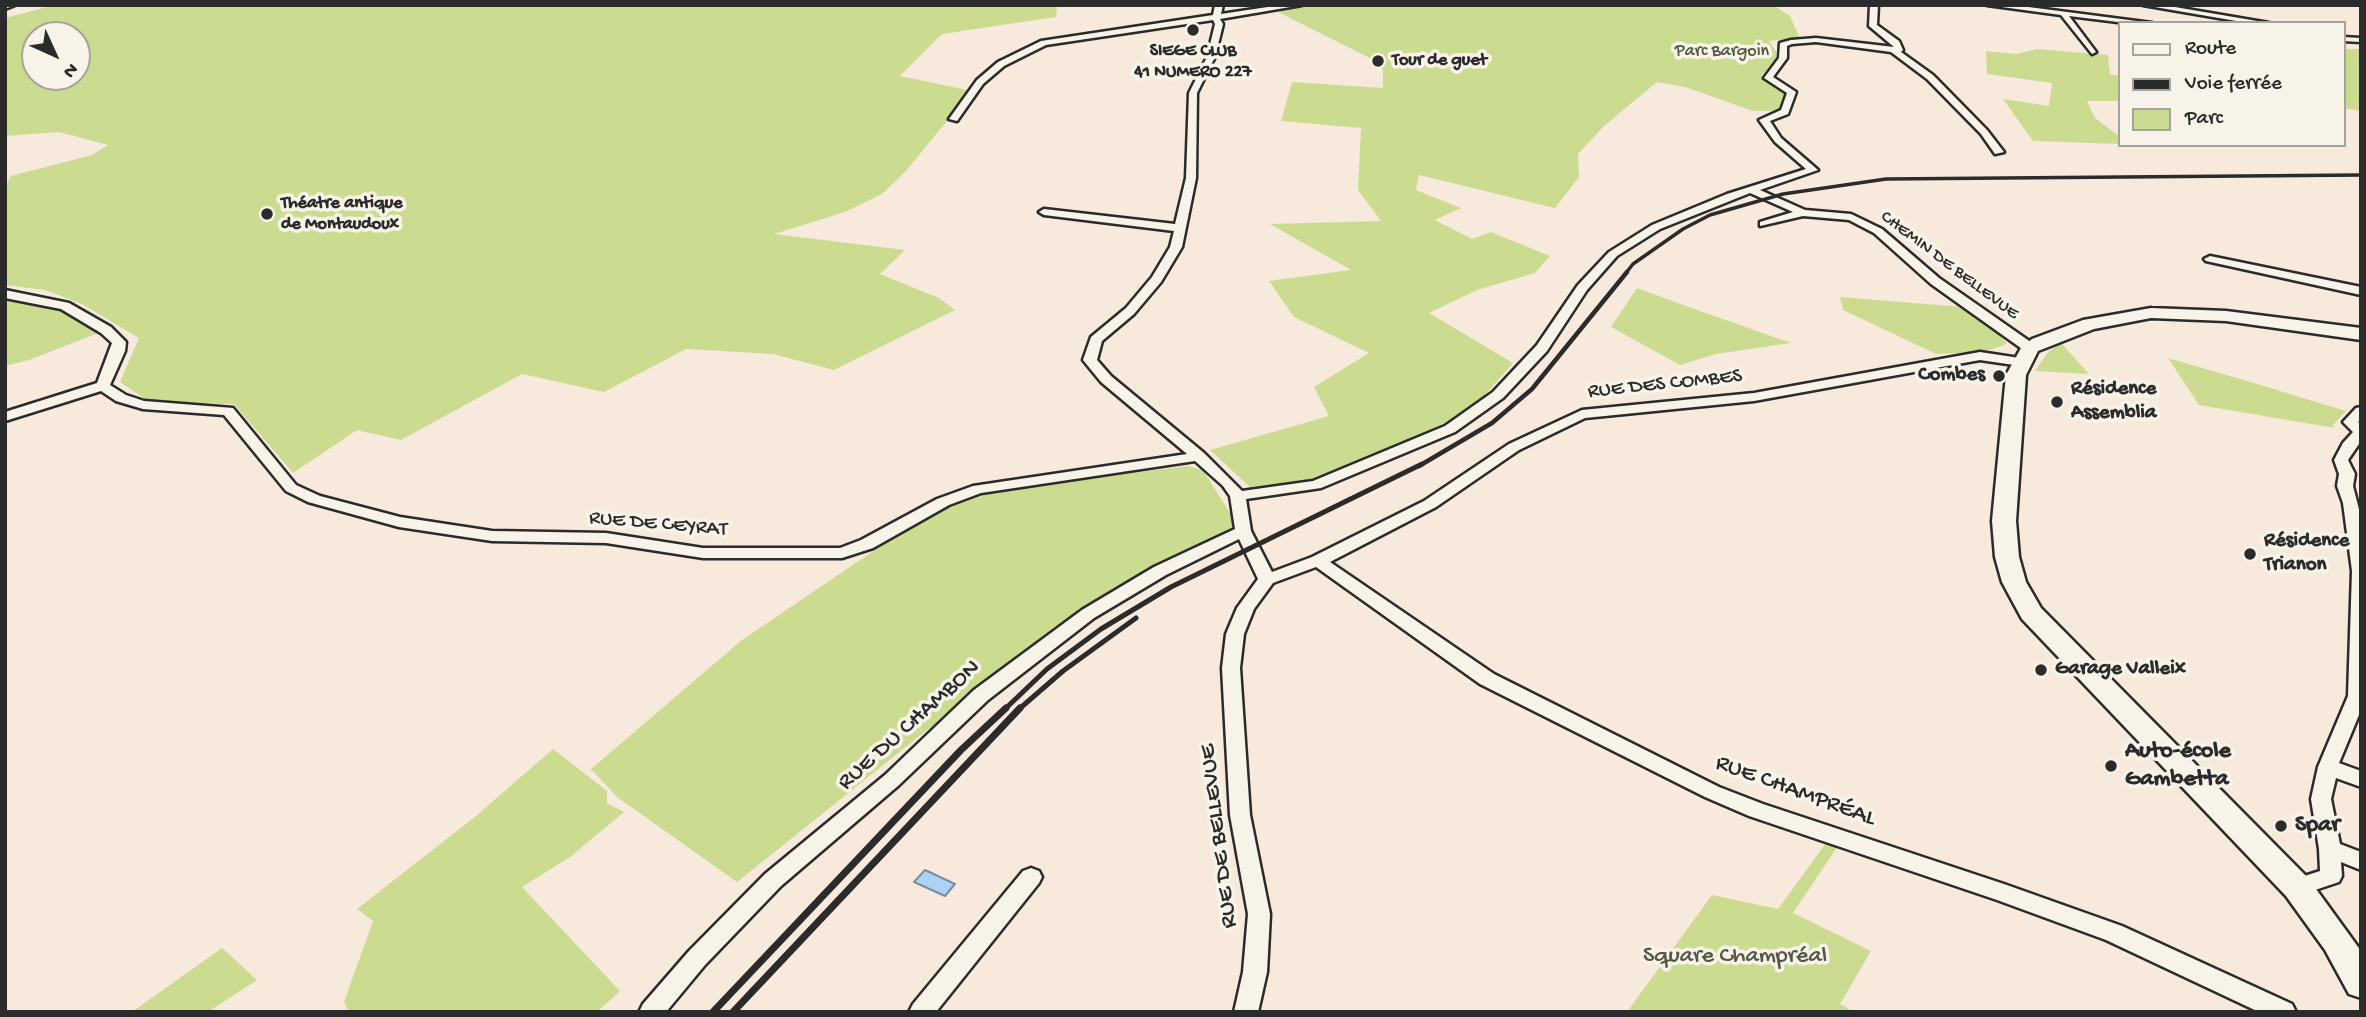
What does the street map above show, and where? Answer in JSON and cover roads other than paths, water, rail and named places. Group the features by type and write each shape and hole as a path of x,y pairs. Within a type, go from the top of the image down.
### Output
{"main road":[{"path":"2361,334 2225,316 2151,313 2090,324 2025,355 2014,386 2004,521 2007,557 2020,597 2065,651 2297,887 2337,940 2361,983"}],"street":[{"path":"5,7 11,5"},
{"path":"1219,5 1216,18 1219,24 1211,57 1193,93 1191,178 1176,247 1157,279 1130,312 1096,340 1090,351 1090,360 1105,379 1199,456 1238,496 1243,531 1267,579"},
{"path":"954,119 980,82 1019,53 1044,43 1298,5"},
{"path":"1874,5 1872,26 1896,43 1899,49 1895,51"},
{"path":"1991,5 2057,10 2131,21"},
{"path":"2147,5 2252,21"},
{"path":"2057,10 2092,52"},
{"path":"1238,496 1325,482 1450,429 1478,412 1542,348 1595,272 1613,254 1656,227 1751,190 1813,170 1778,140 1764,120 1785,112 1791,92 1768,78 1783,58 1783,45 1816,40 1895,51 1930,78 1984,132 1999,152"},
{"name":"CHEMIN DE BELLEVUE","path":"1751,190 1803,213"},
{"path":"1044,212 1178,228"},
{"name":"CHEMIN DE BELLEVUE","path":"1764,224 1803,213 1843,215 1871,227 2025,355"},
{"path":"2210,259 2361,291"},
{"path":"5,294 65,306 106,330 119,342 118,351 103,386 5,417"},
{"name":"RUE DES COMBES","path":"1267,579 1318,561 1430,504 1514,447 1582,414 1754,397 1980,356 2025,355"},
{"name":"RUE DE CEYRAT","path":"103,386 121,398 143,405 228,411 291,488 314,499 399,522 492,536 606,538 703,553 842,553 867,544 943,502 978,489 1199,456"},
{"path":"2297,887 2331,876 2330,849 2321,799 2328,767 2354,727 2360,571 2351,503 2345,486 2354,470 2341,460 2360,432 2350,422 2361,411"},
{"name":"RUE DU CHAMBON","path":"651,1012 697,958 773,880 892,780 981,695 1088,614 1160,571 1243,531"},
{"name":"RUE CHAMPRÉAL","path":"1318,561 1479,674 1712,792 1756,810 2114,933 2284,1012"},
{"name":"RUE DE BELLEVUE","path":"1246,1012 1255,972 1259,914 1240,816 1231,668 1235,634 1246,608 1267,579"},
{"path":"2328,767 2361,779"},
{"path":"2330,849 2361,861"},
{"path":"921,1012 1031,877"},
{"path":"2337,940 2361,950"}],"water":[{"path":"925,870 955,884 945,896 914,882"}],"railway":[{"path":"1626,273 1633,264 1683,229 1710,215 1783,194 1886,179 2361,175"},
{"path":"1419,466 1492,423 1532,389 1627,272"},
{"path":"1004,710 1047,669 1101,629 1171,587 1422,464"},
{"path":"1019,709 1063,671 1136,618"},
{"path":"713,1012 961,750 1006,708"},
{"path":"733,1012 1019,709"}],"place":[{"name":"SIEGE CLUB 41 NUMERO 227","path":"1193,30"},
{"name":"Tour de guet","path":"1378,61"},
{"name":"Théatre antique de Montaudoux","path":"267,214"},
{"name":"Combes","path":"1999,376"},
{"name":"Résidence Assemblia","path":"2057,402"},
{"name":"Résidence Trianon","path":"2250,554"},
{"name":"Garage Valleix","path":"2041,670"},
{"name":"Auto-école Gambetta","path":"2111,766"},
{"name":"Spar","path":"2281,826"}],"park label":[{"name":"Parc Bargoin","path":"1722,52"},
{"name":"Square Champréal","path":"1735,957"}]}
